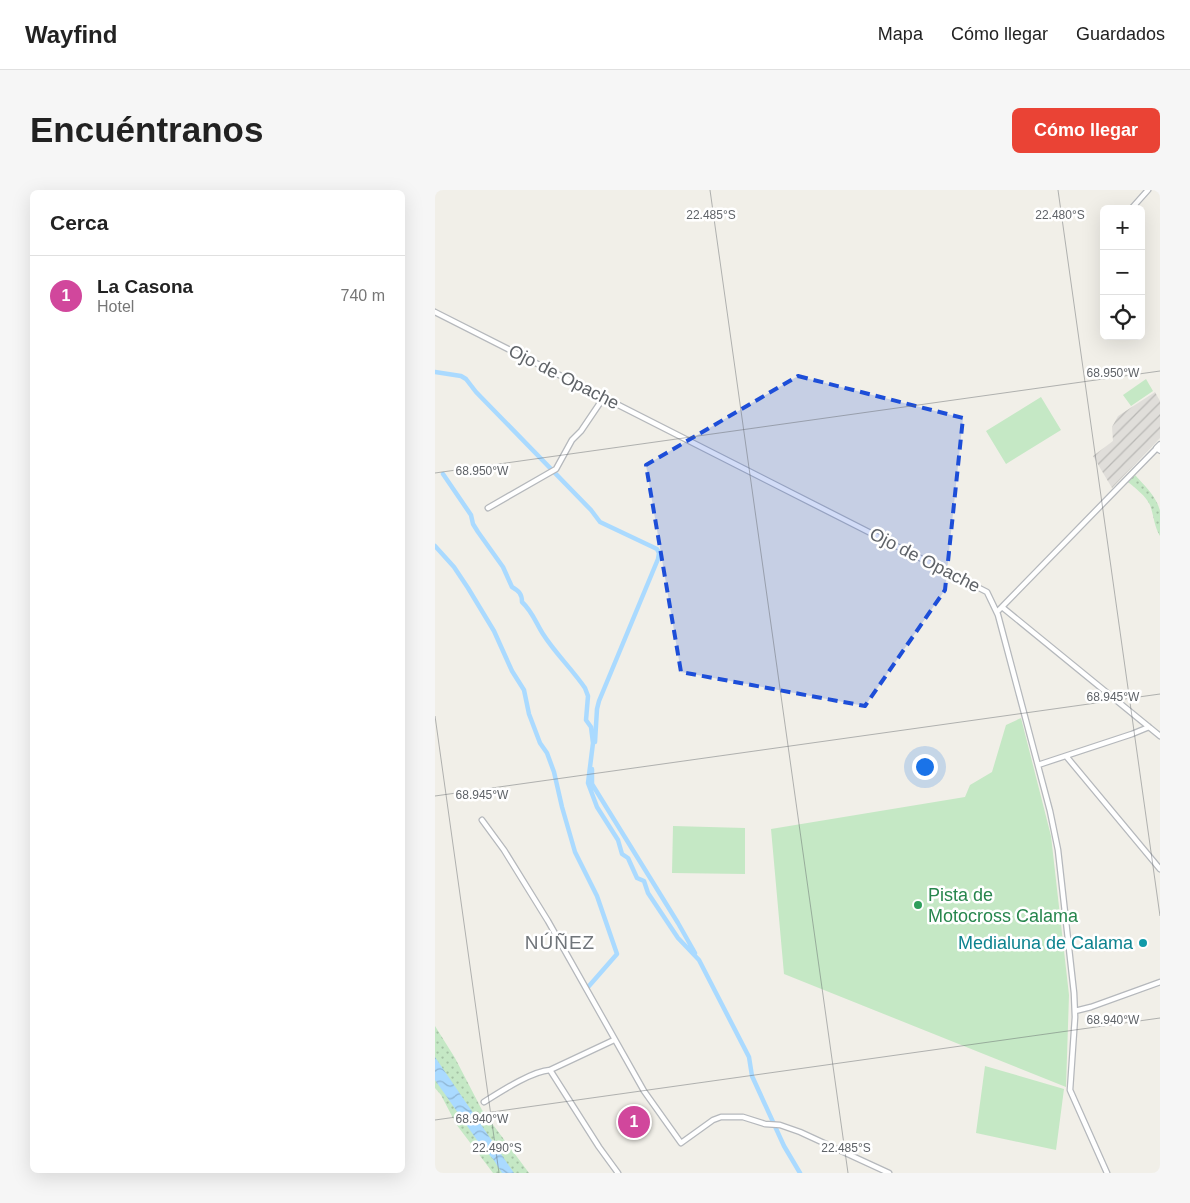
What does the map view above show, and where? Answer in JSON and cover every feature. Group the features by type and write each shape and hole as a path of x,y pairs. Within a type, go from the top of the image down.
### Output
{"street":[{"path":"1135,205 1148,190"},
{"name":"Ojo de Opache","path":"435,312 987,592 997,612 1012,661 1057,850 1075,993 1070,1090 1107,1173"},
{"path":"488,508 553,471 561,462 572,440 581,431 603,397"},
{"path":"997,612 1159,448"},
{"path":"1002,607 1160,736"},
{"path":"1038,765 1149,727"},
{"path":"1066,756 1160,868"},
{"path":"482,820 504,850 548,922 644,1091 681,1143 713,1120 721,1117 743,1117 765,1124 780,1125 800,1132 889,1173"},
{"path":"1075,1011 1160,982"},
{"path":"484,1102 538,1072 550,1070 614,1040"},
{"path":"550,1070 599,1147 618,1173"}],"highlighted area":[{"path":"798,376 963,418 945,590 865,706 681,672 646,465"}],"shaded area":[{"path":"1155,392 1160,401 1160,438 1112,488 1093,456 1113,441 1112,427 1118,416"}],"green space":[{"path":"1146,379 1153,391 1131,406 1123,395"},
{"path":"1041,397 1061,430 1006,464 986,431"},
{"path":"1135,475 1156,501 1160,511 1160,536 1148,502 1128,482"},
{"name":"Pista de Motocross Calama","path":"1021,718 1051,836 1069,995 1066,1087 784,974 771,829 965,797 970,785 992,772 1006,725"},
{"path":"673,826 745,828 745,874 672,873"},
{"path":"435,1026 455,1058 482,1110 529,1173 493,1173 456,1124 441,1095 435,1088"},
{"path":"985,1066 1064,1089 1056,1150 976,1133"}],"water":[{"path":"435,1057 514,1173 502,1173 435,1080"}],"waterway":[{"path":"435,372 461,376 466,379 476,392 591,510 600,522 657,549 659,553 599,701 595,742"},
{"path":"443,474 471,515 473,524 478,532 503,567 512,587 520,593 522,602 543,634 585,688 588,696 586,720 591,727 593,743 588,783 597,807 618,840 622,854 628,858 637,878 644,881 648,893 678,938 699,960 749,1057 752,1076 784,1146 800,1173"},
{"path":"435,546 454,567 494,631 512,671 524,690 529,714 554,772 575,852 597,896 617,954 589,986"},
{"path":"592,769 592,784 695,953"}],"place":[{"name":"Pista de Motocross Calama","path":"918,905"},
{"name":"Medialuna de Calama","path":"1143,943"},
{"name":"La Casona","path":"634,1122"}],"district":[{"name":"NÚÑEZ","path":"560,942"}]}
